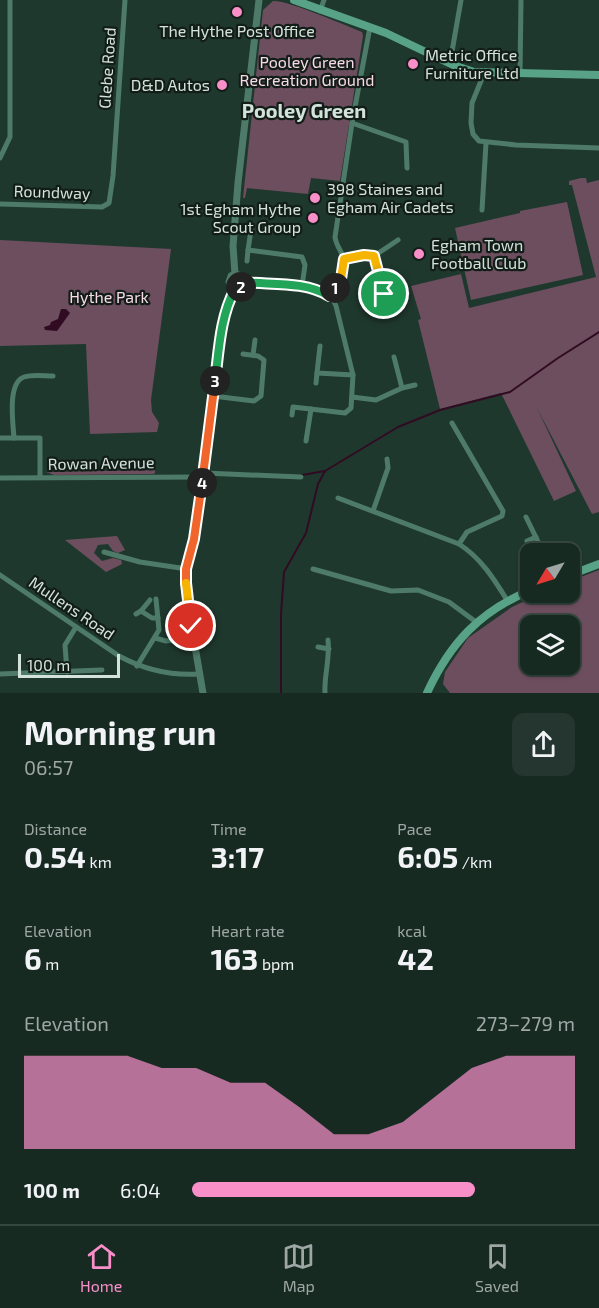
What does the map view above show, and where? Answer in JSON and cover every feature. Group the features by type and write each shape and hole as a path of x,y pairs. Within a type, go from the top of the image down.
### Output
{"main road":[{"path":"294,0 402,40 463,69 482,73 599,75"},
{"path":"580,571 599,564"},
{"path":"427,693 453,648 477,622 507,600 520,595"}],"street":[{"path":"0,158 10,137 10,0"},
{"name":"Glebe Road","path":"115,138 125,0"},
{"path":"235,274 233,246 238,183 259,0"},
{"path":"320,11 324,0"},
{"path":"450,63 461,0"},
{"path":"520,74 521,0"},
{"path":"329,296 341,279 344,259 336,245 335,237 352,123 370,27"},
{"path":"482,73 472,103 471,123 473,134 479,141 599,148"},
{"path":"352,123 406,142 407,168"},
{"name":"Roundway","path":"0,204 84,207 107,205 113,176 115,138"},
{"path":"482,210 486,143"},
{"path":"247,261 251,230"},
{"path":"344,259 364,255 374,256 398,240"},
{"path":"248,250 302,257 305,260 302,286"},
{"path":"374,256 381,294 407,293"},
{"path":"202,693 187,600 186,569 194,539 222,329 227,306 235,289 241,287 243,282 242,276 235,274"},
{"path":"235,274 231,276 229,282 235,289"},
{"path":"243,282 302,286 329,296 336,306 353,375 351,408 345,413 293,407 292,415"},
{"path":"253,355 255,340"},
{"path":"316,383 320,346"},
{"path":"213,396 258,399 261,396 265,364 261,357 243,354"},
{"path":"394,357 402,388"},
{"path":"317,373 353,375"},
{"path":"14,438 13,393 15,385 26,376 53,376"},
{"path":"352,398 376,400 402,388 415,385"},
{"path":"306,441 311,409"},
{"path":"452,423 503,511 502,516 467,532 459,544"},
{"path":"0,438 40,438 40,477"},
{"path":"373,511 388,468 387,459"},
{"name":"Rowan Avenue","path":"0,478 203,475 301,477"},
{"path":"345,500 348,493"},
{"path":"338,498 459,544 478,557 507,600"},
{"path":"526,517 539,543"},
{"path":"527,541 536,537"},
{"path":"104,552 140,562 186,569"},
{"path":"313,568 391,591 418,590 449,602 477,622"},
{"name":"Mullens Road","path":"0,575 137,666 171,675 199,674"},
{"path":"15,595 20,589"},
{"path":"137,666 159,630 158,618 153,599 138,612 158,618"},
{"path":"66,672 65,645 76,627"},
{"path":"155,638 166,641 188,638"},
{"path":"326,693 325,684 330,658 328,640"},
{"path":"318,647 329,649"},
{"path":"0,674 102,670"}],"green space":[{"name":"Pooley Green Recreation Ground","path":"273,1 291,4 362,32 363,36 340,181 311,178 308,194 247,188 245,198 243,198 263,10"},
{"path":"586,178 587,183 599,180 599,512 592,514 537,408 576,491 554,501 501,393 440,409 418,320 421,319 411,286 461,274 469,308 596,277 572,185 569,185 569,181"},
{"path":"567,202 583,275 471,300 455,228 520,213 520,211"},
{"name":"Hythe Park","path":"0,240 171,249 151,400 152,412 159,423 157,432 90,434 86,344 0,346"},
{"path":"155,470 153,474 54,475 46,472"},
{"path":"117,536 125,550 118,553 113,551 108,544 98,545 94,553 102,561 113,558 121,560 122,564 106,572 65,540"},
{"path":"599,570 599,693 450,693 443,684 445,672 468,638 521,603 580,603 580,577"}],"shaded area":[{"path":"61,309 66,309 70,313 57,331 45,330 44,327 58,319"}],"waterway":[{"path":"281,693 281,614 284,572 306,533 318,484 325,471 398,427 440,410 510,392 599,332"},
{"path":"302,475 325,471"}],"place":[{"name":"The Hythe Post Office","path":"237,12"},
{"name":"Metric Office Furniture Ltd","path":"413,64"},
{"name":"D&D Autos","path":"222,85"},
{"name":"398 Staines and Egham Air Cadets","path":"315,198"},
{"name":"1st Egham Hythe Scout Group","path":"313,218"},
{"name":"Egham Town Football Club","path":"419,254"}],"district":[{"name":"Pooley Green","path":"304,111"}],"route":[{"path":"191,626 186,569 194,539 204,473 222,329 227,306 235,289 241,287 243,282 302,286 329,296 341,279 344,259 364,255 374,256 384,294"}]}
